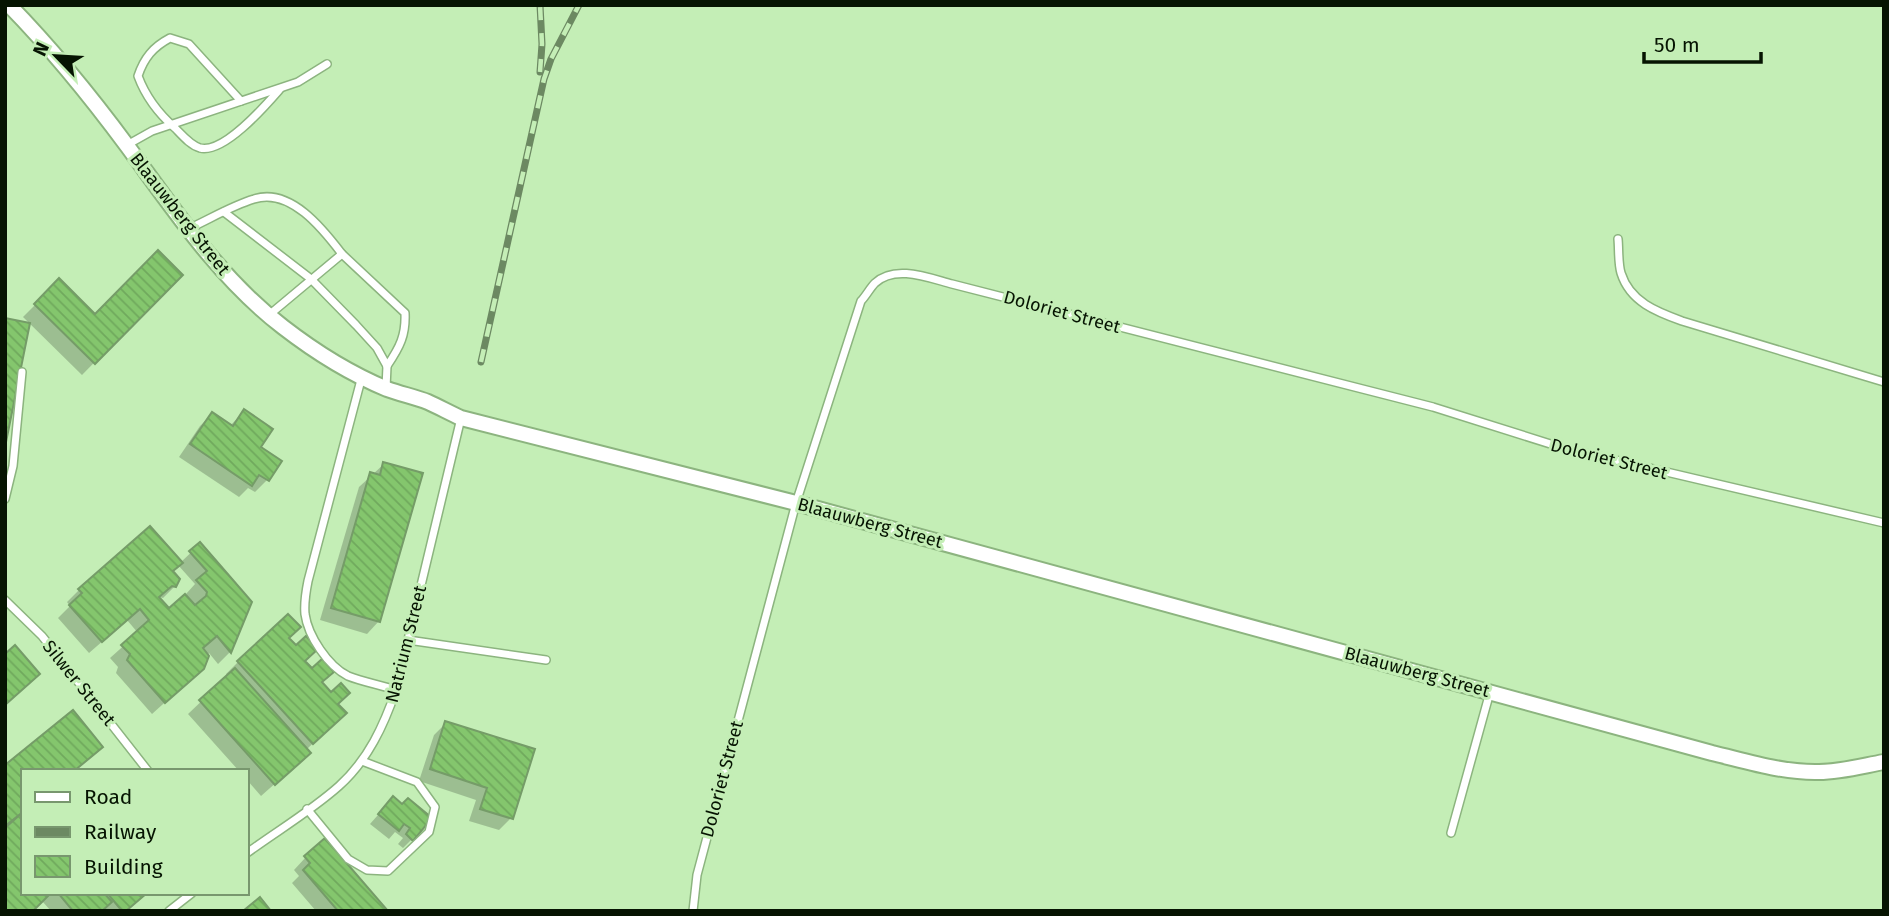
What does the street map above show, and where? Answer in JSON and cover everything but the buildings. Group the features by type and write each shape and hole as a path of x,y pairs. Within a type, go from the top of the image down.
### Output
{"street":[{"name":"Blaauwberg Street","path":"9,5 56,55 215,264 268,315 311,346 386,388 428,402 461,418 796,503 1712,753 1781,769 1817,772 1884,762"}],"lane":[{"path":"241,101 189,44 170,38 157,45 142,63 138,76 144,91 170,124 191,143 202,148 214,147 236,133 281,89"},
{"path":"127,145 170,124 281,89 327,64"},
{"path":"188,229 254,198 278,198 314,222 342,254 405,313 406,329 402,345 387,366"},
{"path":"224,212 311,279 377,348 387,366 386,388"},
{"path":"1618,239 1621,273 1632,293 1650,309 1884,382"},
{"path":"268,315 342,254"},
{"name":"Doloriet Street","path":"693,911 697,875 796,503 861,302 876,282 890,275 911,274 1433,407 1560,447 1884,523"},
{"path":"5,499 13,466 22,372"},
{"path":"362,376 308,580 305,615 310,631 321,650 339,670 358,679 396,690"},
{"name":"Natrium Street","path":"248,852 340,786 362,761 386,720 396,690 461,418"},
{"name":"Silwer Street","path":"5,600 42,636 146,769"},
{"path":"408,640 547,660"},
{"path":"1451,833 1490,692"},
{"path":"307,809 348,859 367,870 388,871 429,832 435,807 417,782 362,761"},
{"path":"169,911 189,895"}],"railway":[{"path":"540,5 540,72"},
{"path":"481,362 544,79 551,59 579,5"}]}
